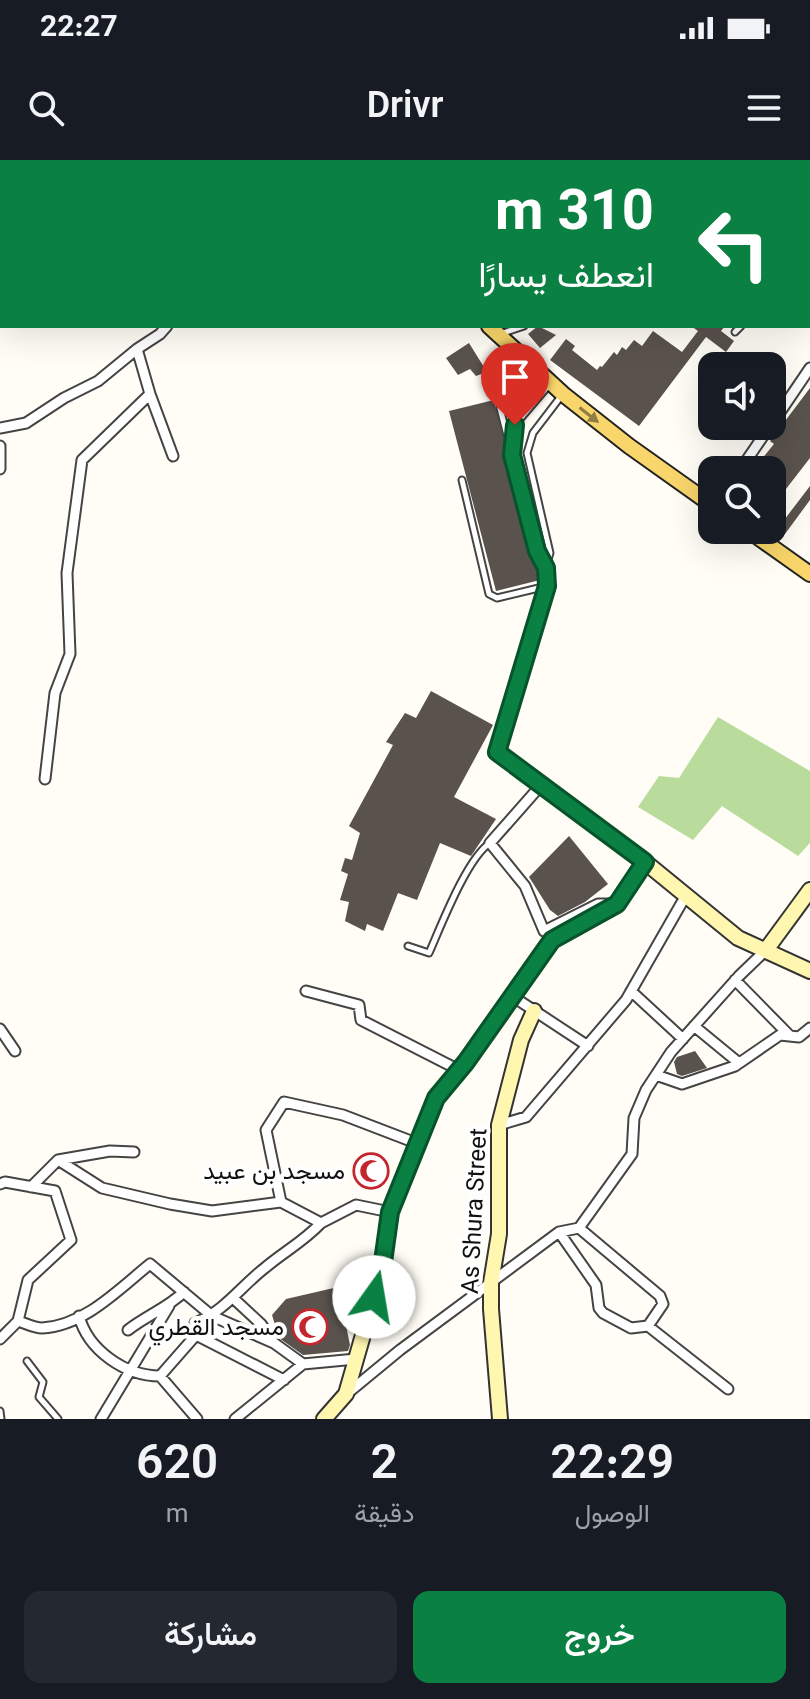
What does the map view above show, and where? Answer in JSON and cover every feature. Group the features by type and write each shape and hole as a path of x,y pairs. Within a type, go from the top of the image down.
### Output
{"main road":[{"path":"494,330 563,394 698,495"},
{"path":"768,544 810,574"}],"street":[{"path":"0,428 26,423 64,398 98,381 165,328"},
{"path":"137,349 173,456"},
{"path":"786,403 810,368"},
{"path":"45,779 55,693 70,654 67,573 82,460 150,394"},
{"path":"0,446 0,469"},
{"path":"547,586 497,752 645,862 738,938 810,971"},
{"path":"542,784 490,843 525,886 544,931 598,904 617,904"},
{"path":"346,1394 382,1269 390,1212 436,1098 552,940 617,904 645,862"},
{"path":"324,1419 346,1394 400,1350 559,1232 579,1228 632,1154 634,1118 656,1075 694,1026 766,950 810,890"},
{"path":"499,1125 526,1117 588,1046 631,991 685,897"},
{"path":"735,980 789,1036"},
{"path":"306,991 359,1005 361,1020 459,1070"},
{"path":"631,991 683,1039"},
{"path":"512,996 588,1046"},
{"name":"As Shura Street","path":"500,1419 491,1283 499,1234 499,1125 521,1040 534,1011"},
{"path":"694,1026 739,1063"},
{"path":"656,1075 682,1084 739,1063 780,1035 799,1037 810,1028"},
{"path":"0,1029 15,1051"},
{"path":"281,1202 266,1130 284,1102 343,1115 416,1143"},
{"path":"31,1187 58,1160 110,1151 134,1152"},
{"path":"58,1160 102,1188 212,1211 281,1202 321,1223"},
{"path":"0,1184 5,1182 55,1191 71,1240 28,1280 18,1321 0,1339"},
{"path":"79,1316 83,1331 93,1345 118,1364 146,1376 160,1376 196,1335 195,1323 212,1316 265,1267 301,1243 321,1223 356,1205 390,1212"},
{"path":"579,1228 660,1296 663,1304 648,1326"},
{"path":"559,1232 596,1285 599,1308 603,1313 631,1328 648,1326 728,1389"},
{"path":"18,1321 40,1328 79,1316 98,1307 150,1264 212,1316 274,1343 303,1364"},
{"path":"101,1419 169,1306 184,1292"},
{"path":"233,1298 261,1324 274,1343"},
{"path":"128,1330 142,1319 169,1306"},
{"path":"196,1335 284,1380"},
{"path":"235,1419 303,1364 356,1359"},
{"path":"160,1376 197,1419"}],"lane":[{"path":"735,332 739,328"},
{"path":"512,455 515,425 550,383"},
{"path":"462,480 489,594 497,598 547,586 546,568 550,553 527,453 533,433 563,394"},
{"path":"500,408 537,551 546,568"},
{"path":"408,946 429,953 481,849 490,843"},
{"path":"27,1361 43,1382 39,1397 58,1419"},
{"path":"0,1411 1,1419"}],"green space":[{"path":"718,717 810,771 810,843 798,856 722,806 693,840 638,807 659,776 679,778"}],"building":[{"path":"536,328 542,328 556,335 540,348 528,334"},
{"path":"694,328 723,328 721,331 734,341 726,352 706,337 639,426 550,360 566,339 575,346 572,350 597,370 614,352 617,355 622,347 626,350 634,340 642,346 653,331 682,352 698,331"},
{"path":"469,343 487,372 476,376 470,369 458,375 446,358"},
{"path":"810,388 810,458 786,489 786,456 764,456 774,444 771,440 786,440 786,420"},
{"path":"494,400 540,580 496,591 449,411"},
{"path":"810,486 810,500 786,533 786,518"},
{"path":"431,691 493,725 454,797 496,819 471,856 440,843 417,900 398,893 383,931 367,924 365,931 345,921 349,902 340,900 348,874 341,871 345,858 352,860 360,833 349,826 393,745 386,742 405,713 416,718"},
{"path":"569,836 608,884 585,902 558,916 550,910 529,877"},
{"path":"695,1051 707,1068 682,1076 677,1074 674,1062 677,1057"},
{"name":"مسجد بن عبيد","path":"359,1162 384,1162 381,1184 358,1184"},
{"name":"مسجد القطري","path":"338,1287 350,1345 348,1351 303,1355 279,1338 272,1315 286,1299"}],"place":[{"name":"مسجد بن عبيد","path":"371,1171"},
{"name":"مسجد القطري","path":"310,1327"}],"route":[{"path":"374,1297 382,1269 390,1212 436,1098 466,1062 552,940 617,904 645,862 497,752 547,586 546,568 537,551 512,455 515,425"}]}
